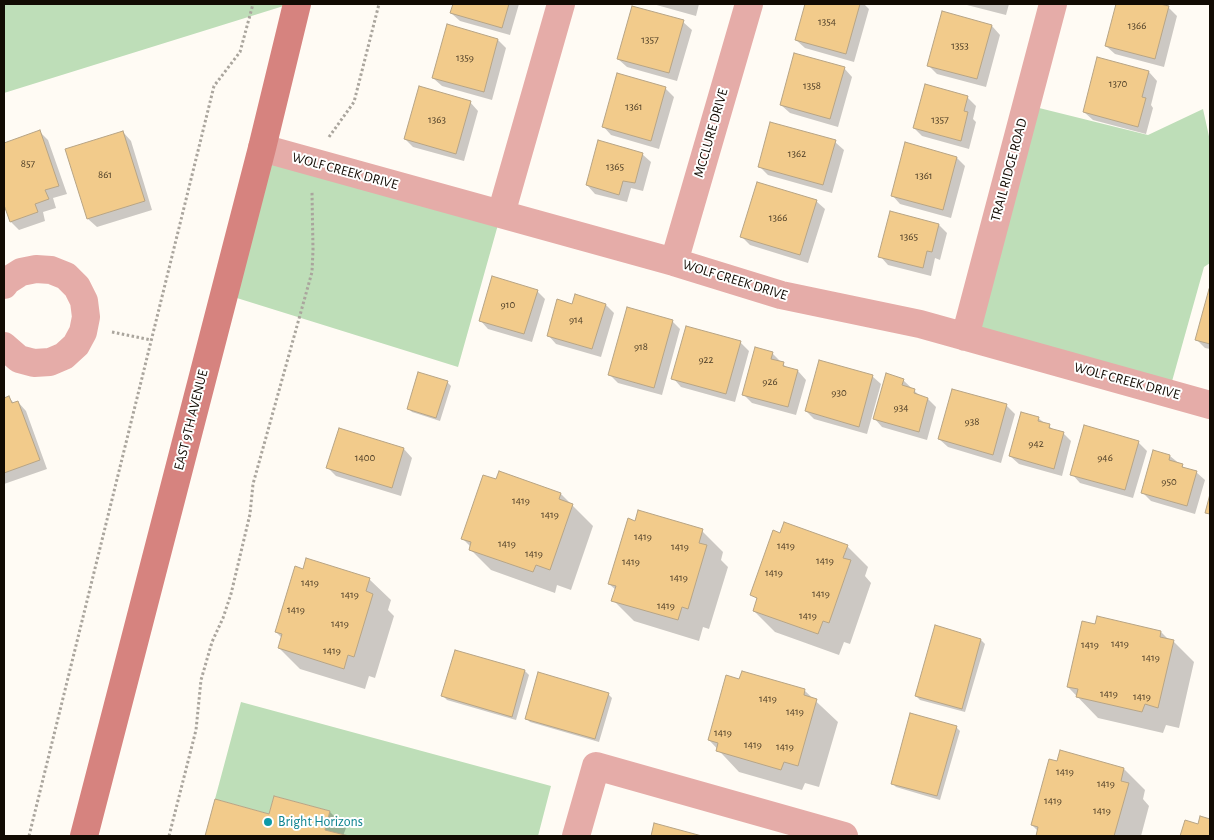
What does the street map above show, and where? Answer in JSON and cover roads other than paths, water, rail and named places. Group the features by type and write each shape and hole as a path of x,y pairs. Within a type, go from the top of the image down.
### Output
{"main road":[{"name":"EAST 9TH AVENUE","path":"84,836 262,148 297,4"}],"street":[{"path":"501,214 561,4"},
{"name":"MCCLURE DRIVE","path":"674,262 749,4"},
{"name":"TRAIL RIDGE ROAD","path":"965,337 1053,4"},
{"name":"WOLF CREEK DRIVE","path":"262,148 674,262 781,295 920,324 1210,404"},
{"path":"4,285 20,272 36,268 51,270 66,276 77,287 84,301 86,317 83,332 76,346 64,356 50,362 34,363 19,359 4,346"},
{"path":"576,836 596,766 844,836"}],"place":[{"name":"Bright Horizons","path":"268,822"}]}
